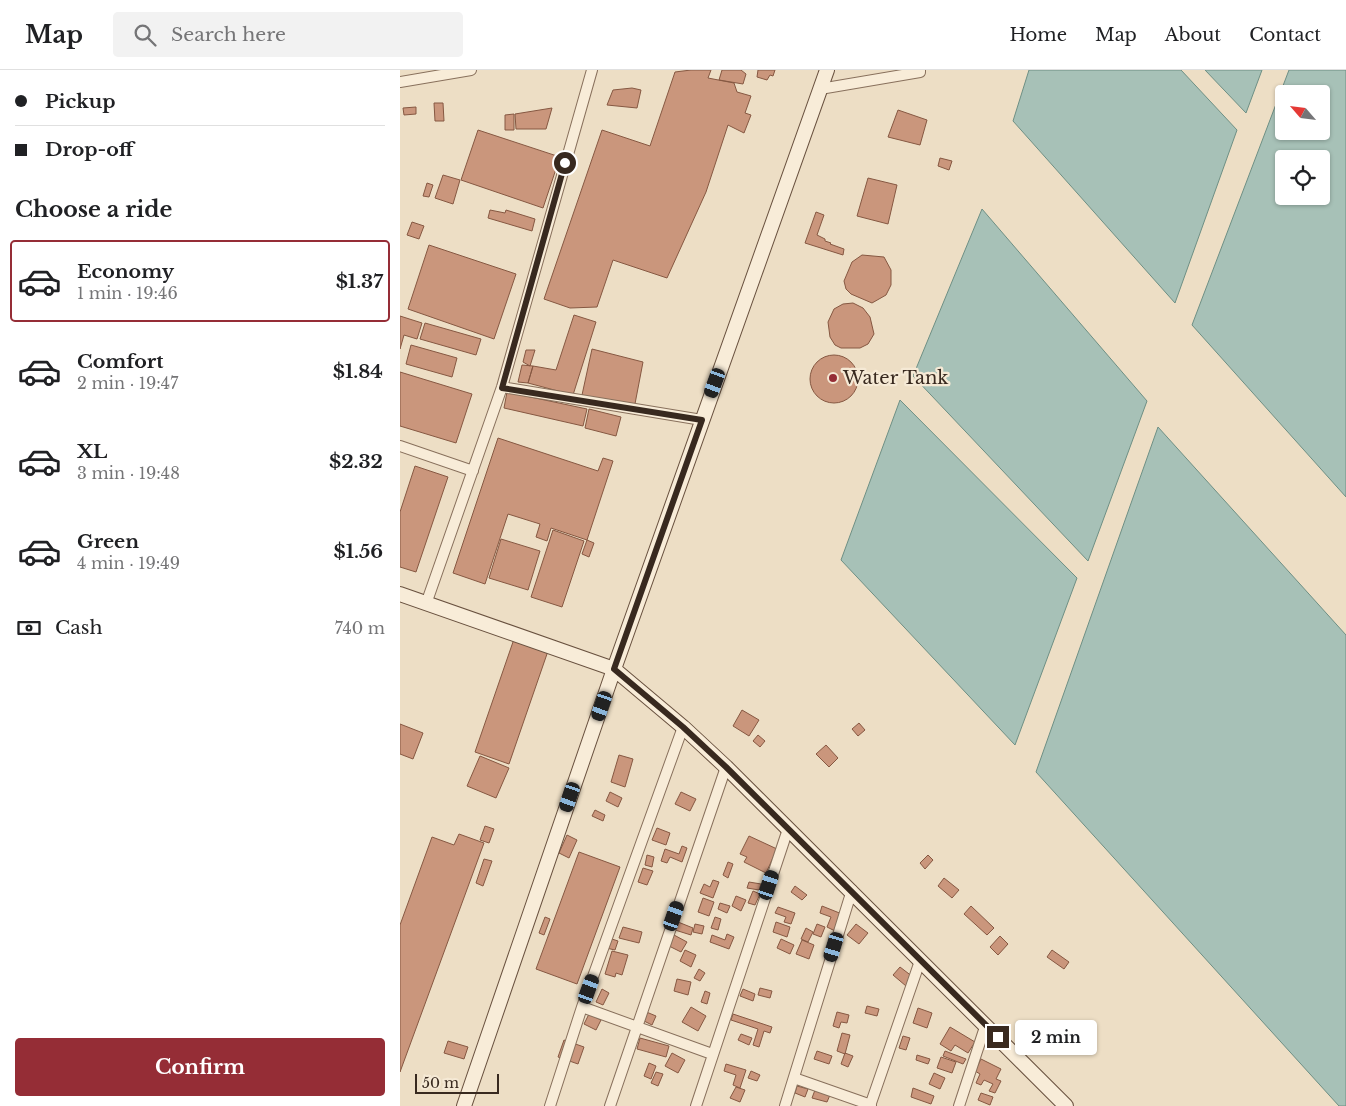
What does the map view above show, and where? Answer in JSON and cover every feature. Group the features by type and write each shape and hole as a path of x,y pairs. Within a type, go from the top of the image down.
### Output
{"street":[{"path":"400,82 471,70"},
{"path":"426,604 502,388 592,70"},
{"path":"464,1106 614,669 827,70"},
{"path":"820,89 920,72 920,70"},
{"path":"502,388 702,420"},
{"path":"400,446 473,472"},
{"path":"400,594 614,669 683,727 726,767 852,890 920,961 986,1024 1061,1104"},
{"path":"550,1106 582,1007 683,727"},
{"path":"610,1106 635,1027 726,767"},
{"path":"696,1106 788,829"},
{"path":"784,1106 852,890"},
{"path":"794,1078 870,1106 920,961"},
{"path":"582,1007 712,1054"},
{"path":"960,1106 986,1024"}],"shaded area":[{"path":"1029,70 1181,70 1237,130 1175,303 1013,121"},
{"path":"1205,70 1262,70 1246,113"},
{"path":"1289,70 1346,70 1346,497 1192,325 1275,107 1275,140 1330,140 1330,85 1283,85"},
{"path":"982,209 1147,401 1088,561 913,376"},
{"path":"900,400 1077,578 1015,745 841,560"},
{"path":"1158,427 1346,635 1346,1106 1339,1106 1036,772"}],"building":[{"path":"711,70 708,78 734,83 737,92 751,96 745,113 751,115 744,133 728,125 706,192 667,278 613,260 597,307 570,308 544,299 602,130 650,146 675,72"},
{"path":"722,70 741,70 746,74 743,84 719,80"},
{"path":"758,70 775,70 773,76 770,75 767,80 757,77"},
{"path":"632,88 641,90 637,108 607,105 613,90"},
{"path":"434,103 443,103 444,121 435,121"},
{"path":"416,107 416,114 404,115 403,108"},
{"path":"552,108 546,129 516,129 515,114"},
{"path":"898,110 927,120 920,145 888,137"},
{"path":"514,114 514,130 505,130 505,115"},
{"path":"478,130 560,157 543,208 461,180"},
{"path":"940,158 952,161 949,170 938,166"},
{"path":"443,175 460,180 453,204 435,198"},
{"path":"868,178 897,185 888,224 857,216"},
{"path":"427,183 433,185 429,197 423,196"},
{"path":"490,210 505,213 506,210 535,219 532,231 488,218"},
{"path":"816,212 824,215 817,235 830,244 844,249 843,255 805,243"},
{"path":"412,222 424,226 419,239 407,235"},
{"path":"429,245 516,274 494,339 408,309"},
{"path":"862,255 884,257 891,270 891,285 886,295 872,303 851,294 846,289 844,281 852,262"},
{"name":"Water Tank","path":"853,303 863,308 870,317 874,334 868,344 860,348 841,348 835,345 830,337 828,322 834,309 843,304"},
{"path":"574,315 596,322 573,395 528,383 533,366 556,370"},
{"path":"400,316 422,323 417,339 404,335 400,349"},
{"path":"425,323 481,339 476,355 420,339"},
{"path":"411,345 457,358 452,377 406,364"},
{"path":"592,349 643,362 634,409 582,395"},
{"path":"526,350 535,350 530,366 523,362"},
{"name":"Water Tank","path":"834,355 843,357 851,362 856,370 858,379 856,388 851,396 843,401 834,403 825,401 817,396 812,388 810,379 812,370 817,362 825,357"},
{"path":"522,365 533,366 528,383 518,382"},
{"path":"400,372 472,394 456,443 400,426"},
{"path":"507,392 587,409 583,426 504,408"},
{"path":"589,409 621,417 616,436 585,428"},
{"path":"498,438 598,471 603,458 613,461 587,540 551,528 547,541 536,537 540,524 508,514 485,584 453,573"},
{"path":"415,466 448,477 416,572 400,567 400,512"},
{"path":"553,530 584,541 562,607 531,597"},
{"path":"501,539 540,551 528,590 489,578"},
{"path":"587,540 594,543 589,557 582,554"},
{"path":"514,639 548,651 509,764 475,752"},
{"path":"742,710 759,720 749,736 733,726"},
{"path":"859,723 865,730 858,736 852,729"},
{"path":"400,724 423,733 413,759 400,754"},
{"path":"758,735 765,741 760,747 753,741"},
{"path":"826,745 838,758 829,767 816,754"},
{"path":"619,755 633,759 625,787 611,782"},
{"path":"480,756 509,768 496,798 467,786"},
{"path":"610,792 622,798 618,807 606,801"},
{"path":"681,792 696,799 690,811 675,804"},
{"path":"595,810 605,815 603,821 592,816"},
{"path":"485,826 494,829 489,843 480,840"},
{"path":"657,828 670,833 666,845 652,840"},
{"path":"459,834 484,843 400,1072 400,925 432,837 454,845"},
{"path":"567,835 577,840 569,858 559,853"},
{"path":"749,836 777,849 766,873 744,862 747,857 740,854"},
{"path":"682,846 687,848 682,862 670,857 667,863 661,861 665,849 679,854"},
{"path":"579,852 620,867 577,984 536,969"},
{"path":"647,855 654,857 652,867 645,865"},
{"path":"928,855 933,860 925,869 920,863"},
{"path":"484,859 492,861 483,886 476,883"},
{"path":"728,862 733,864 728,878 723,875"},
{"path":"643,868 653,871 647,885 638,882"},
{"path":"944,878 959,890 952,898 938,886"},
{"path":"713,880 719,882 713,898 700,893 704,884 710,887"},
{"path":"749,882 761,884 759,890 747,888"},
{"path":"795,886 807,895 802,900 791,892"},
{"path":"753,891 760,894 755,905 748,903"},
{"path":"736,896 746,900 741,911 732,906"},
{"path":"703,898 714,902 709,916 698,912"},
{"path":"720,903 730,906 727,913 718,909"},
{"path":"822,906 842,914 835,931 827,927 831,917 820,913"},
{"path":"971,906 994,928 987,935 964,914"},
{"path":"778,907 795,913 791,924 784,922 786,917 775,913"},
{"path":"545,917 550,919 544,935 539,933"},
{"path":"715,917 721,919 718,930 711,928"},
{"path":"678,922 693,928 691,935 675,930"},
{"path":"776,922 790,927 787,937 773,932"},
{"path":"695,924 704,926 702,934 693,932"},
{"path":"817,924 825,927 821,937 813,934"},
{"path":"856,924 868,933 859,944 847,935"},
{"path":"623,927 642,932 639,943 619,938"},
{"path":"806,928 813,932 808,942 801,939"},
{"path":"727,934 734,937 729,949 710,942 712,935 725,940"},
{"path":"674,935 687,942 681,952 669,946"},
{"path":"1000,936 1008,944 998,955 990,947"},
{"path":"609,938 618,941 615,950 606,948"},
{"path":"781,939 794,945 790,954 777,948"},
{"path":"802,940 814,945 809,959 796,954"},
{"path":"685,950 696,955 691,967 680,961"},
{"path":"1052,950 1069,962 1064,969 1047,957"},
{"path":"612,951 628,955 622,975 616,973 615,977 605,974"},
{"path":"900,967 913,977 906,986 893,975"},
{"path":"699,969 705,973 700,981 694,978"},
{"path":"677,979 691,982 688,995 674,991"},
{"path":"760,988 772,991 770,998 758,995"},
{"path":"602,989 609,993 603,1005 596,1002"},
{"path":"743,989 755,994 753,1001 740,996"},
{"path":"705,991 710,993 707,1004 701,1002"},
{"path":"867,1006 879,1009 877,1016 865,1013"},
{"path":"691,1007 706,1016 698,1031 682,1022"},
{"path":"918,1008 932,1013 927,1028 913,1023"},
{"path":"644,1011 656,1016 652,1025 640,1019"},
{"path":"837,1012 849,1015 847,1023 841,1022 839,1028 833,1026"},
{"path":"589,1014 601,1020 596,1030 584,1024"},
{"path":"733,1014 772,1027 770,1033 764,1031 759,1047 753,1045 758,1029 731,1020"},
{"path":"950,1027 975,1042 968,1053 955,1045 951,1051 940,1044"},
{"path":"842,1033 850,1035 845,1054 837,1051"},
{"path":"741,1034 752,1038 749,1045 738,1040"},
{"path":"903,1036 910,1038 906,1050 899,1048"},
{"path":"640,1038 669,1046 666,1057 637,1049"},
{"path":"564,1040 584,1047 578,1064 558,1057"},
{"path":"448,1041 468,1047 464,1059 444,1053"},
{"path":"817,1051 832,1056 829,1064 814,1059"},
{"path":"945,1051 966,1059 963,1064 943,1056"},
{"path":"672,1053 685,1060 678,1073 665,1066"},
{"path":"845,1053 853,1056 848,1067 841,1064"},
{"path":"917,1055 930,1059 928,1064 916,1060"},
{"path":"941,1057 956,1062 952,1073 937,1068"},
{"path":"981,1059 1001,1069 996,1079 1001,1081 995,1093 989,1091 993,1084 984,1080 981,1085 976,1083 980,1074 975,1071"},
{"path":"649,1063 656,1066 651,1079 644,1076"},
{"path":"726,1064 746,1070 740,1088 733,1085 736,1075 724,1071"},
{"path":"751,1071 760,1075 757,1081 748,1078"},
{"path":"656,1072 663,1074 658,1086 651,1083"},
{"path":"934,1073 945,1078 940,1089 929,1084"},
{"path":"797,1086 808,1089 805,1097 795,1093"},
{"path":"736,1087 745,1090 740,1102 730,1098"},
{"path":"913,1088 934,1096 931,1104 911,1097"},
{"path":"815,1090 830,1095 827,1102 812,1098"},
{"path":"981,1093 993,1097 990,1105 978,1100"}],"place":[{"name":"Water Tank","path":"833,378"}],"route":[{"path":"565,163 502,388 702,420 614,669 683,727 726,767 998,1037"}]}
